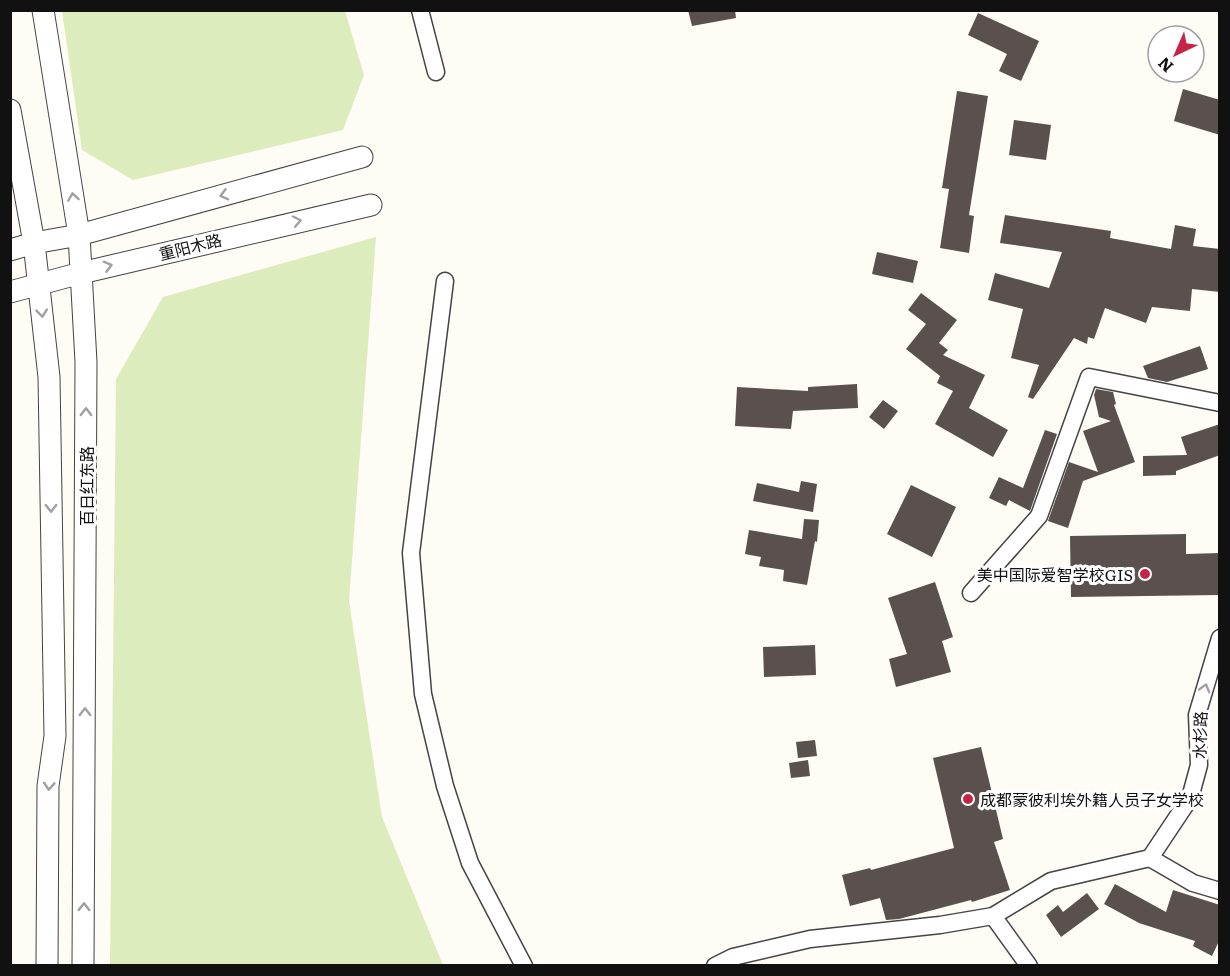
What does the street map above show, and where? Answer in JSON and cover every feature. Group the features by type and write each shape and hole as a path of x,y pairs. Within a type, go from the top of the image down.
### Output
{"street":[{"name":"百日红东路","path":"43,10 80,235 86,362 83,966"},
{"path":"420,10 436,72"},
{"path":"10,110 34,243 49,377 55,724 48,786 47,966"},
{"path":"10,250 34,243 80,235 362,157"},
{"name":"重阳木路","path":"10,292 81,273 371,205"},
{"path":"445,281 411,553 423,694 445,786 470,863 524,966"},
{"path":"971,593 1039,516 1089,377 1220,403"},
{"name":"水杉路","path":"1150,858 1190,798 1199,765 1197,716 1220,638"},
{"path":"715,966 733,957 810,939 940,925 993,916 1051,881 1150,858 1193,883 1220,891"},
{"path":"993,916 1029,966"}],"green space":[{"path":"62,11 345,11 364,75 343,130 133,180 82,150"},
{"path":"376,237 349,601 382,817 443,965 110,965 116,379 163,297"}],"building":[{"path":"688,10 735,10 736,18 692,26"},
{"path":"978,13 1039,41 1021,81 999,71 1007,54 968,35"},
{"path":"1183,89 1220,100 1220,135 1174,121"},
{"path":"957,91 988,96 969,215 974,216 969,253 940,248 949,189 942,188"},
{"path":"1014,120 1051,125 1046,160 1009,155"},
{"path":"1005,215 1111,231 1110,238 1171,249 1175,225 1196,229 1193,246 1220,249 1220,292 1192,289 1190,311 1152,307 1146,323 1105,308 1094,339 1088,337 1087,344 1074,338 1033,399 1028,397 1039,365 1011,358 1023,309 988,300 995,273 1049,288 1062,252 1000,243"},
{"path":"877,252 918,261 913,283 872,274"},
{"path":"921,293 957,320 939,343 948,350 943,355 985,375 969,408 1008,430 993,457 935,424 953,391 937,383 940,376 906,349 926,324 908,310"},
{"path":"1200,346 1208,369 1167,382 1148,378 1143,366"},
{"path":"857,384 858,408 793,411 791,429 735,426 737,387 808,391 808,387"},
{"path":"1096,389 1113,392 1116,404 1114,405 1135,462 1083,481 1068,528 1048,521 1069,462 1098,472 1083,431 1111,421 1099,417 1094,395"},
{"path":"883,400 898,411 884,429 869,417"},
{"path":"1220,424 1220,455 1176,471 1176,475 1143,476 1143,456 1187,455 1181,437"},
{"path":"1045,430 1057,434 1030,511 1009,500 1006,506 989,498 999,477 1023,488"},
{"path":"801,481 817,484 813,512 753,501 757,483 799,492"},
{"path":"911,485 956,507 932,557 887,534"},
{"path":"804,519 819,520 817,542 815,541 807,585 783,581 784,570 759,566 761,557 745,554 749,530 802,539"},
{"name":"美中国际爱智学校GIS","path":"1186,534 1186,554 1220,553 1220,595 1071,597 1070,536"},
{"path":"935,582 953,637 942,641 951,672 896,687 889,659 907,654 888,598"},
{"path":"815,645 816,675 764,677 763,647"},
{"path":"815,740 817,756 798,758 796,742"},
{"path":"981,747 1003,839 994,842 1010,890 972,902 971,900 899,919 886,920 880,898 850,906 842,875 870,868 871,870 954,848 933,758"},
{"path":"808,760 810,776 791,778 789,763"},
{"path":"1115,884 1166,912 1173,890 1220,905 1220,939 1212,956 1193,946 1195,941 1139,923 1104,904"},
{"path":"1087,893 1099,909 1061,937 1046,915 1058,905 1063,912"}],"place":[{"name":"美中国际爱智学校GIS","path":"1145,574"},
{"name":"成都蒙彼利埃外籍人员子女学校","path":"968,799"}]}
